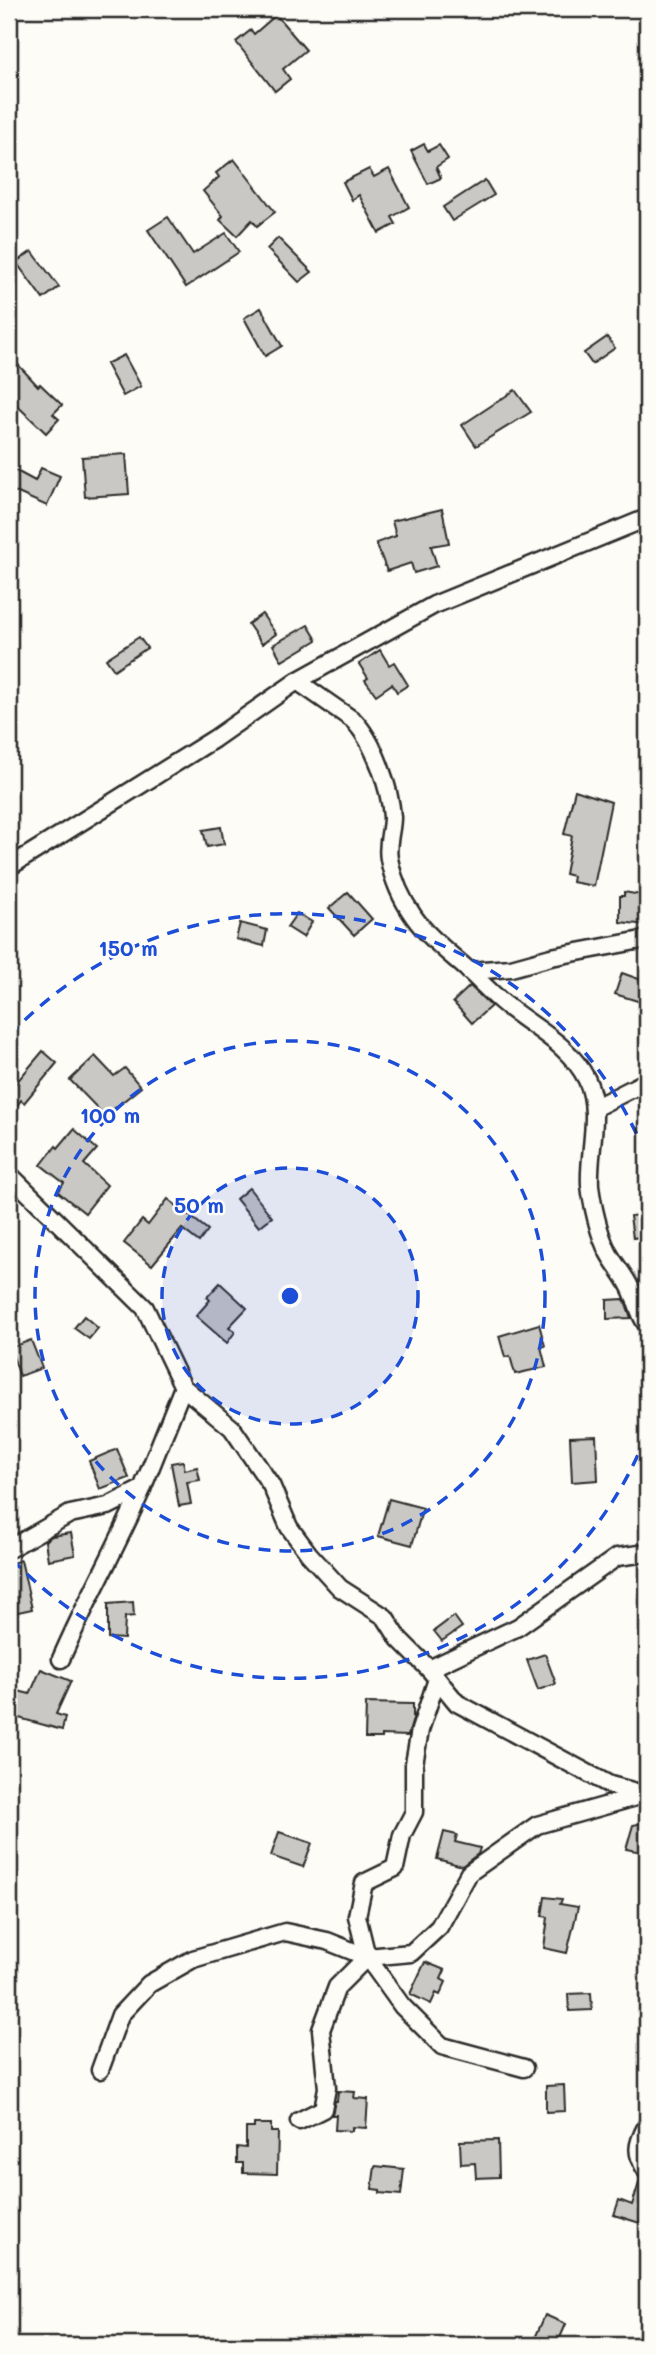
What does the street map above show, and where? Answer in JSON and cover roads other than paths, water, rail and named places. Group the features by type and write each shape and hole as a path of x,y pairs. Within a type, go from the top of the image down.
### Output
{"street":[{"path":"9,867 214,739 297,681 434,605 647,518"},
{"path":"297,681 361,728 372,747 385,782 392,819 387,846 392,875 415,918 437,943 502,1003 561,1045 588,1081 594,1108 590,1185 601,1235 608,1253 622,1271 647,1325"},
{"path":"469,971 511,968 551,957 647,939"},
{"path":"594,1108 647,1081"},
{"path":"9,1174 145,1308 183,1387 232,1428 271,1485 289,1527 309,1554 340,1588 384,1618 399,1639 457,1703 610,1785 646,1794"},
{"path":"61,1659 86,1602 116,1547 183,1387"},
{"path":"9,1549 70,1514 108,1506 142,1489"},
{"path":"524,2068 442,2046 402,2006 368,1957 357,1916 364,1883 395,1868 402,1835 414,1812 414,1764 433,1674 518,1627 617,1557 647,1553"},
{"path":"100,2070 120,2015 149,1984 193,1959 285,1931 327,1941 368,1957 411,1953 439,1927 469,1874 537,1825 646,1794"},
{"path":"299,2122 323,2109 327,2088 321,2030 337,1987 368,1957"},
{"path":"647,2125 638,2143 639,2160 647,2172"}]}
